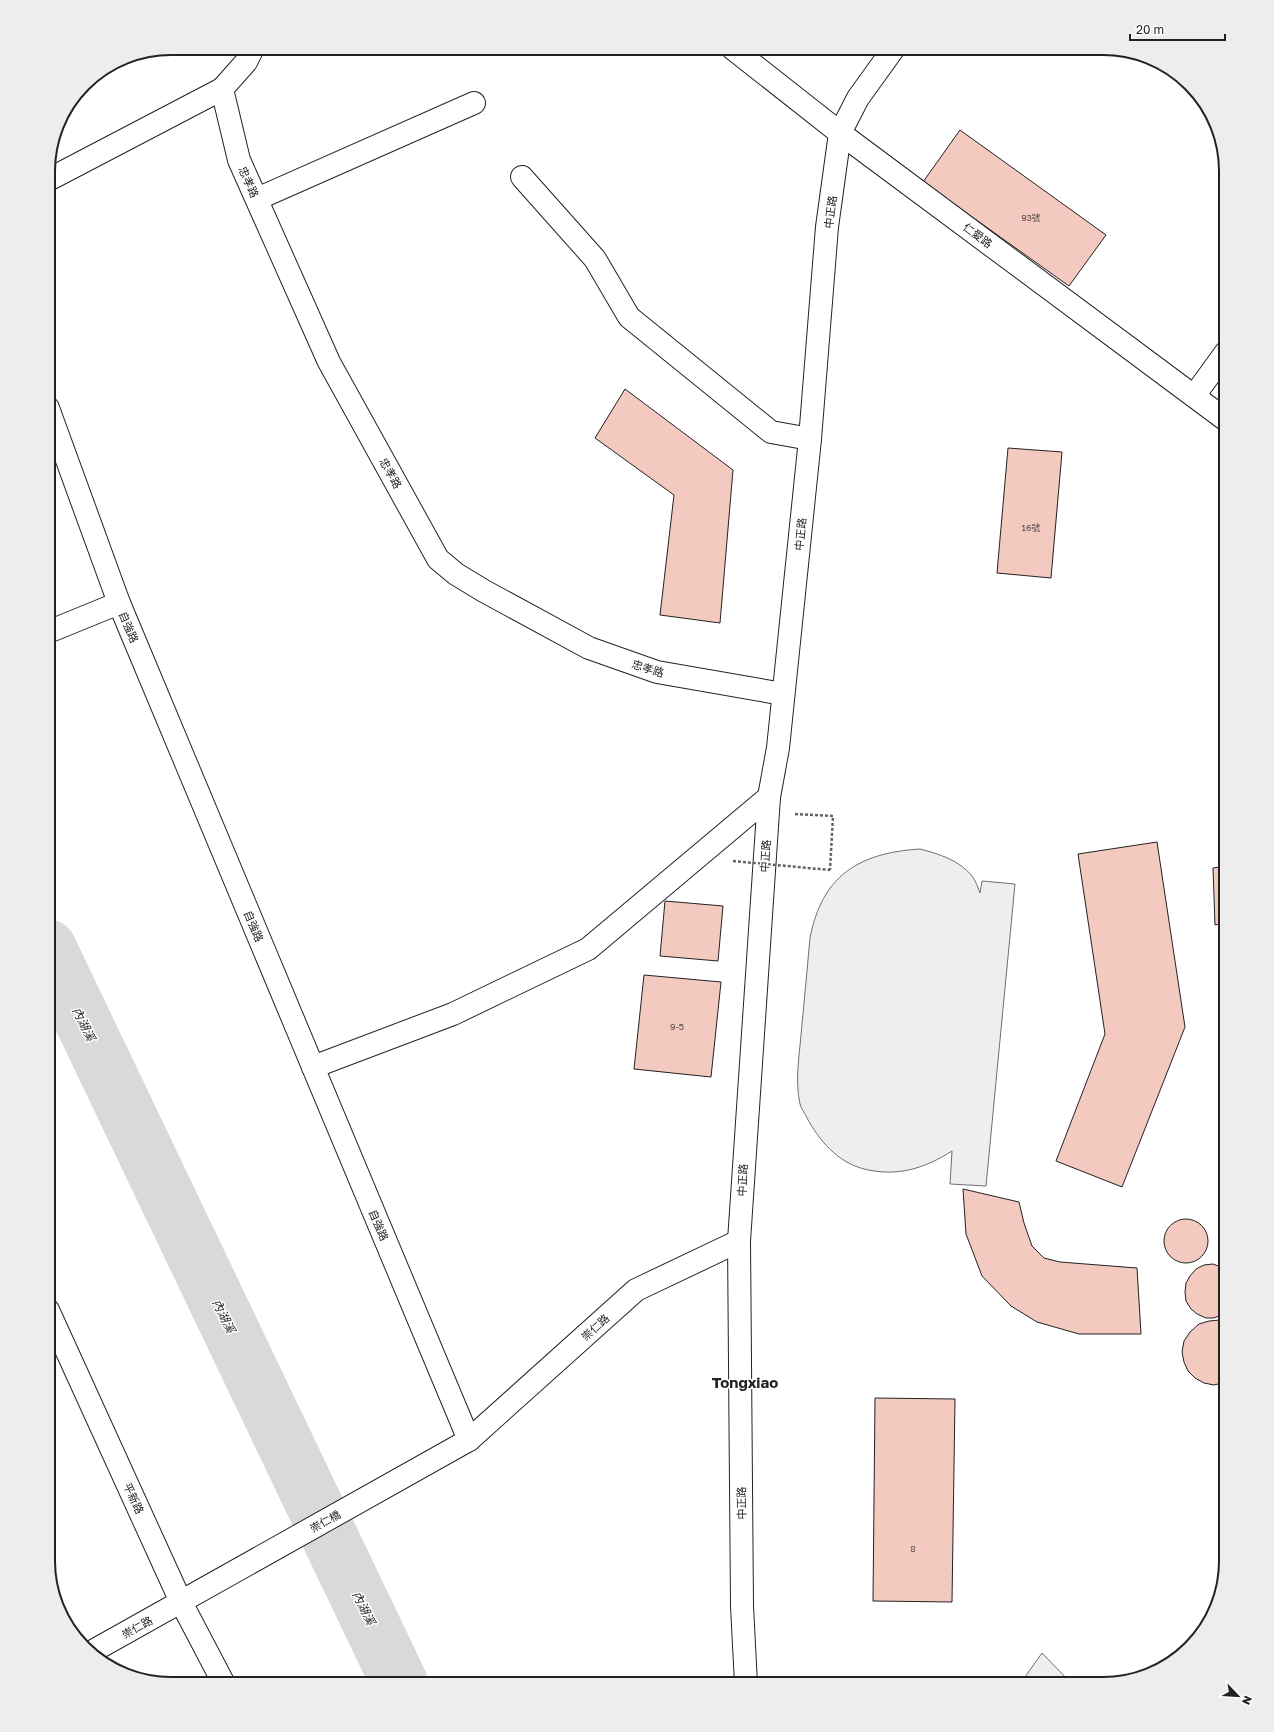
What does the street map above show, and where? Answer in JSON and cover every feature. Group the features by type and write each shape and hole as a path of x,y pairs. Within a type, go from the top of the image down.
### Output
{"street":[{"path":"55,176 222,88 246,62 250,55"},
{"name":"仁愛路","path":"741,55 840,133 1219,415"},
{"name":"中正路","path":"746,1677 742,1606 739,1241 768,805 778,748 810,439 828,227 840,133 858,98 889,55"},
{"name":"忠孝路","path":"222,88 239,160 329,362 438,559 456,574 484,591 589,648 657,672 783,694"},
{"path":"257,199 474,103"},
{"path":"522,177 595,259 629,317 771,432 810,439"},
{"path":"1194,396 1219,362"},
{"name":"自強路","path":"55,427 119,603 469,1440"},
{"path":"55,629 119,603"},
{"path":"313,1067 453,1014 588,949 768,805"},
{"name":"崇仁路","path":"469,1440 636,1290 739,1241"},
{"name":"平新路","path":"55,1325 181,1602 220,1677"},
{"name":"崇仁橋","path":"181,1602 469,1440"},
{"name":"崇仁路","path":"96,1649 181,1602"}],"path":[{"path":"733,861 830,870 833,816 768,805"}],"shaded area":[{"path":"920,849 955,862 967,870 977,884 980,893 982,881 1015,884 986,1186 950,1184 952,1151 931,1163 899,1172 876,1171 854,1166 837,1156 823,1142 800,1104 798,1070 810,938 816,917 824,898 834,884 846,872 861,863 878,856 898,851"},
{"path":"1042,1653 1065,1677 1025,1677"}],"building":[{"path":"960,130 1106,235 1069,286 923,182"},
{"path":"625,389 733,470 720,623 660,615 674,495 595,438"},
{"path":"1008,448 1062,452 1051,578 997,573"},
{"path":"1157,842 1185,1027 1122,1187 1056,1161 1105,1034 1078,854"},
{"path":"1219,867 1219,924 1215,925 1213,868"},
{"path":"665,901 723,906 718,961 660,956"},
{"path":"644,975 721,982 711,1077 634,1069"},
{"path":"963,1189 1019,1202 1032,1246 1044,1258 1060,1262 1137,1268 1141,1334 1079,1334 1037,1322 1011,1306 982,1276 966,1234"},
{"path":"1182,1219 1190,1219 1195,1220 1202,1225 1207,1232 1207,1250 1202,1257 1195,1262 1182,1263 1174,1260 1167,1253 1164,1245 1164,1237 1167,1229 1174,1222"},
{"path":"1213,1264 1219,1266 1219,1316 1214,1318 1206,1318 1197,1314 1191,1309 1186,1301 1186,1283 1196,1269 1204,1265"},
{"path":"1219,1320 1219,1384 1214,1385 1204,1383 1195,1378 1188,1371 1182,1352 1184,1341 1190,1332 1199,1324"},
{"path":"875,1398 955,1399 952,1602 873,1601"}],"waterway":[{"name":"內湖溪","path":"55,963 397,1677"}],"district":[{"name":"Tongxiao","path":"745,1382"}]}
